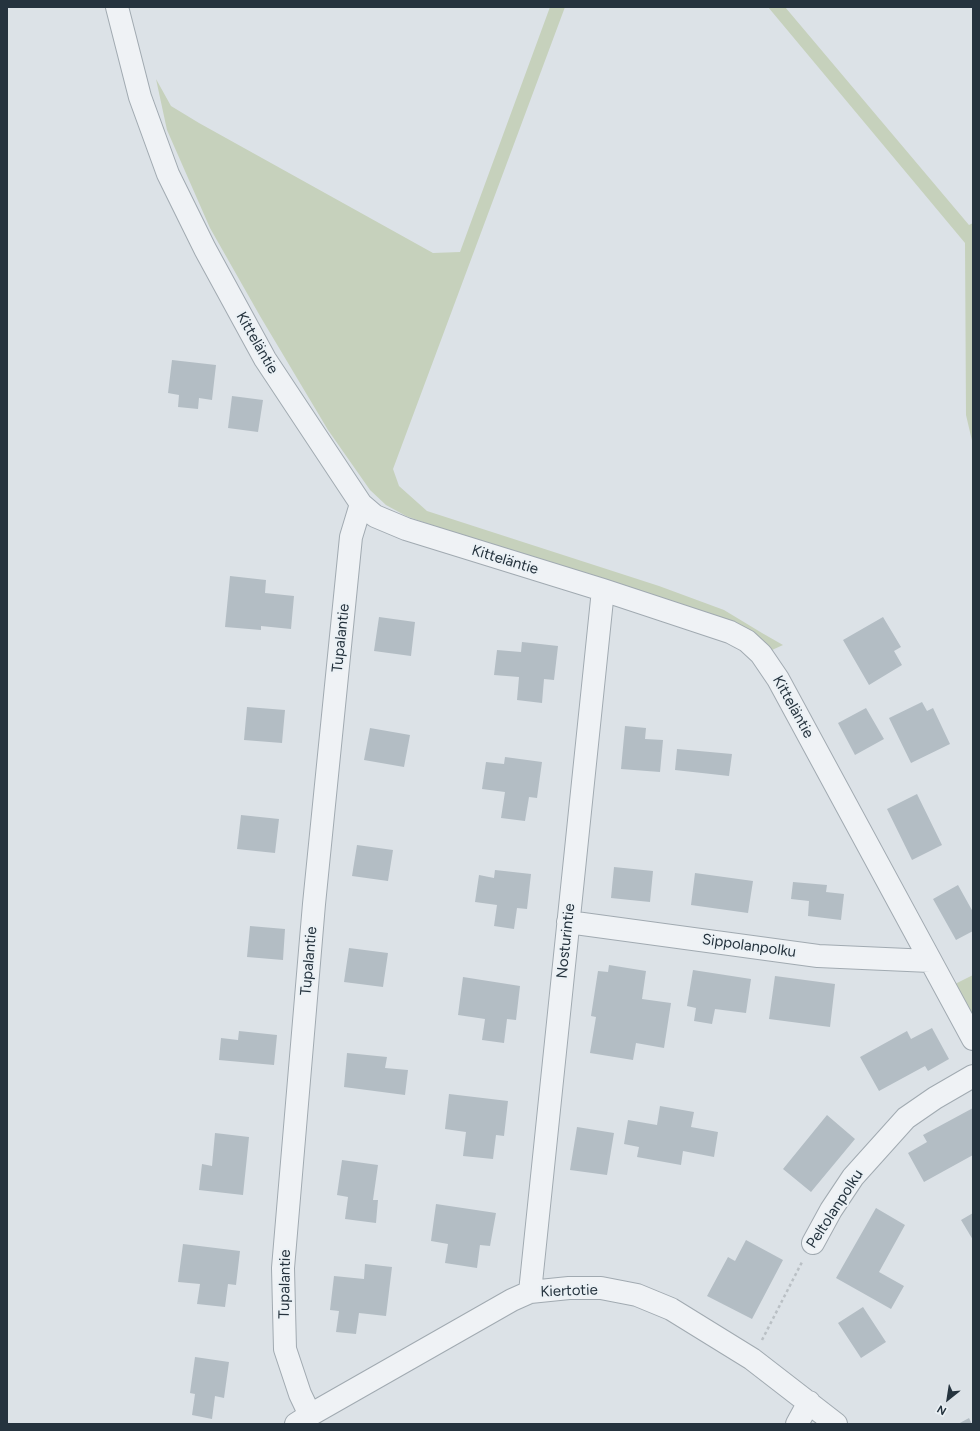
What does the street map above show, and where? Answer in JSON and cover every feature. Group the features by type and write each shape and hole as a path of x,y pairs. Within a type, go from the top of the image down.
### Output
{"street":[{"name":"Kitteläntie","path":"117,7 140,97 171,180 205,249 265,359 361,504 375,516 406,529 603,590 730,632 747,641 761,654 778,680 973,1039"},
{"name":"Tupalantie","path":"303,1419 300,1394 285,1349 283,1268 314,904 348,561 351,537 361,504"},
{"name":"Nosturintie","path":"530,1292 603,590"},
{"name":"Sippolanpolku","path":"568,922 818,956 930,961"},
{"name":"Peltolanpolku","path":"813,1243 831,1210 853,1177 906,1118 935,1098 973,1076"},
{"name":"Kiertotie","path":"303,1419 512,1300 530,1292 569,1288 601,1288 637,1295 671,1309 752,1359 836,1424"},
{"path":"797,1424 809,1402"}],"path":[{"name":"Peltolanpolku","path":"752,1359 790,1284 813,1243"}],"green space":[{"path":"550,7 565,7 393,469 399,486 427,511 659,586 724,610 783,645 772,650 757,635 741,625 465,537 406,516 386,505 370,490 328,430 260,316 210,228 167,130 156,79 171,106 199,123 433,253 460,252"},
{"path":"768,7 785,7 969,225 973,223 973,445 966,415 965,243"},
{"path":"973,975 973,1017 955,984"}],"building":[{"path":"172,360 216,365 212,400 199,398 198,409 178,407 179,395 168,393"},
{"path":"232,396 263,400 258,432 228,428"},
{"path":"230,576 266,580 265,593 294,596 291,629 261,626 261,630 225,627"},
{"path":"379,617 415,622 411,656 374,651"},
{"path":"883,617 901,647 894,651 902,665 869,685 843,640"},
{"path":"522,642 558,646 554,680 544,679 542,703 517,700 519,677 494,675 497,650 521,652"},
{"path":"922,702 927,711 933,708 950,744 911,763 889,718"},
{"path":"247,707 285,710 282,743 244,740"},
{"path":"866,708 884,739 855,755 838,723"},
{"path":"625,726 646,728 645,739 663,740 660,772 621,769"},
{"path":"370,728 410,735 404,767 364,760"},
{"path":"677,749 732,754 729,776 675,770"},
{"path":"505,757 542,762 537,798 529,797 525,821 501,818 505,792 482,789 486,762 504,764"},
{"path":"917,794 942,845 912,860 887,809"},
{"path":"241,815 279,819 275,853 237,849"},
{"path":"357,845 393,850 388,881 352,876"},
{"path":"614,867 653,871 650,902 611,898"},
{"path":"495,870 531,874 527,909 517,908 514,929 494,926 497,905 475,902 479,875 494,878"},
{"path":"695,873 753,881 748,913 691,905"},
{"path":"793,882 827,885 826,892 844,894 841,920 808,916 809,901 791,899"},
{"path":"958,885 973,912 973,931 956,940 933,899"},
{"path":"250,926 285,929 283,960 247,957"},
{"path":"349,948 388,953 383,987 344,982"},
{"path":"609,965 646,971 642,999 671,1003 664,1048 636,1043 633,1060 590,1053 596,1017 591,1016 598,971 608,972"},
{"path":"693,970 751,979 746,1013 715,1009 712,1024 694,1021 696,1008 687,1006"},
{"path":"775,976 835,984 830,1027 769,1019"},
{"path":"463,977 520,986 516,1020 507,1019 504,1043 482,1040 485,1019 458,1015"},
{"path":"932,1028 949,1059 928,1071 925,1066 879,1091 860,1057 907,1031 911,1039"},
{"path":"239,1031 277,1035 274,1065 219,1060 221,1038 238,1040"},
{"path":"347,1053 387,1057 385,1068 408,1070 405,1095 344,1087"},
{"path":"449,1094 508,1101 504,1136 496,1135 493,1159 463,1156 466,1132 445,1129"},
{"path":"660,1106 694,1112 691,1127 718,1132 714,1157 683,1151 681,1165 637,1157 639,1147 624,1144 628,1120 657,1125"},
{"path":"973,1108 973,1155 924,1182 908,1153 927,1142 923,1135"},
{"path":"827,1115 855,1139 811,1192 783,1169"},
{"path":"577,1127 614,1133 607,1175 570,1170"},
{"path":"215,1133 249,1137 243,1195 199,1190 202,1164 212,1166"},
{"path":"342,1160 378,1165 373,1200 378,1200 376,1223 345,1219 348,1197 337,1195"},
{"path":"436,1204 496,1213 490,1246 480,1245 477,1268 445,1263 448,1244 431,1241"},
{"path":"876,1208 905,1225 879,1272 904,1286 891,1309 836,1278"},
{"path":"973,1213 973,1240 961,1220"},
{"path":"746,1240 783,1260 752,1319 707,1296 728,1257 735,1261"},
{"path":"183,1244 240,1251 236,1285 228,1284 225,1307 197,1304 200,1284 178,1282"},
{"path":"365,1264 392,1267 386,1316 359,1313 356,1334 336,1332 339,1311 330,1310 334,1276 364,1279"},
{"path":"863,1307 886,1342 861,1358 838,1323"},
{"path":"195,1357 229,1362 224,1398 215,1396 212,1419 192,1415 195,1394 190,1393"},
{"path":"969,1418 972,1424 958,1424"}]}
